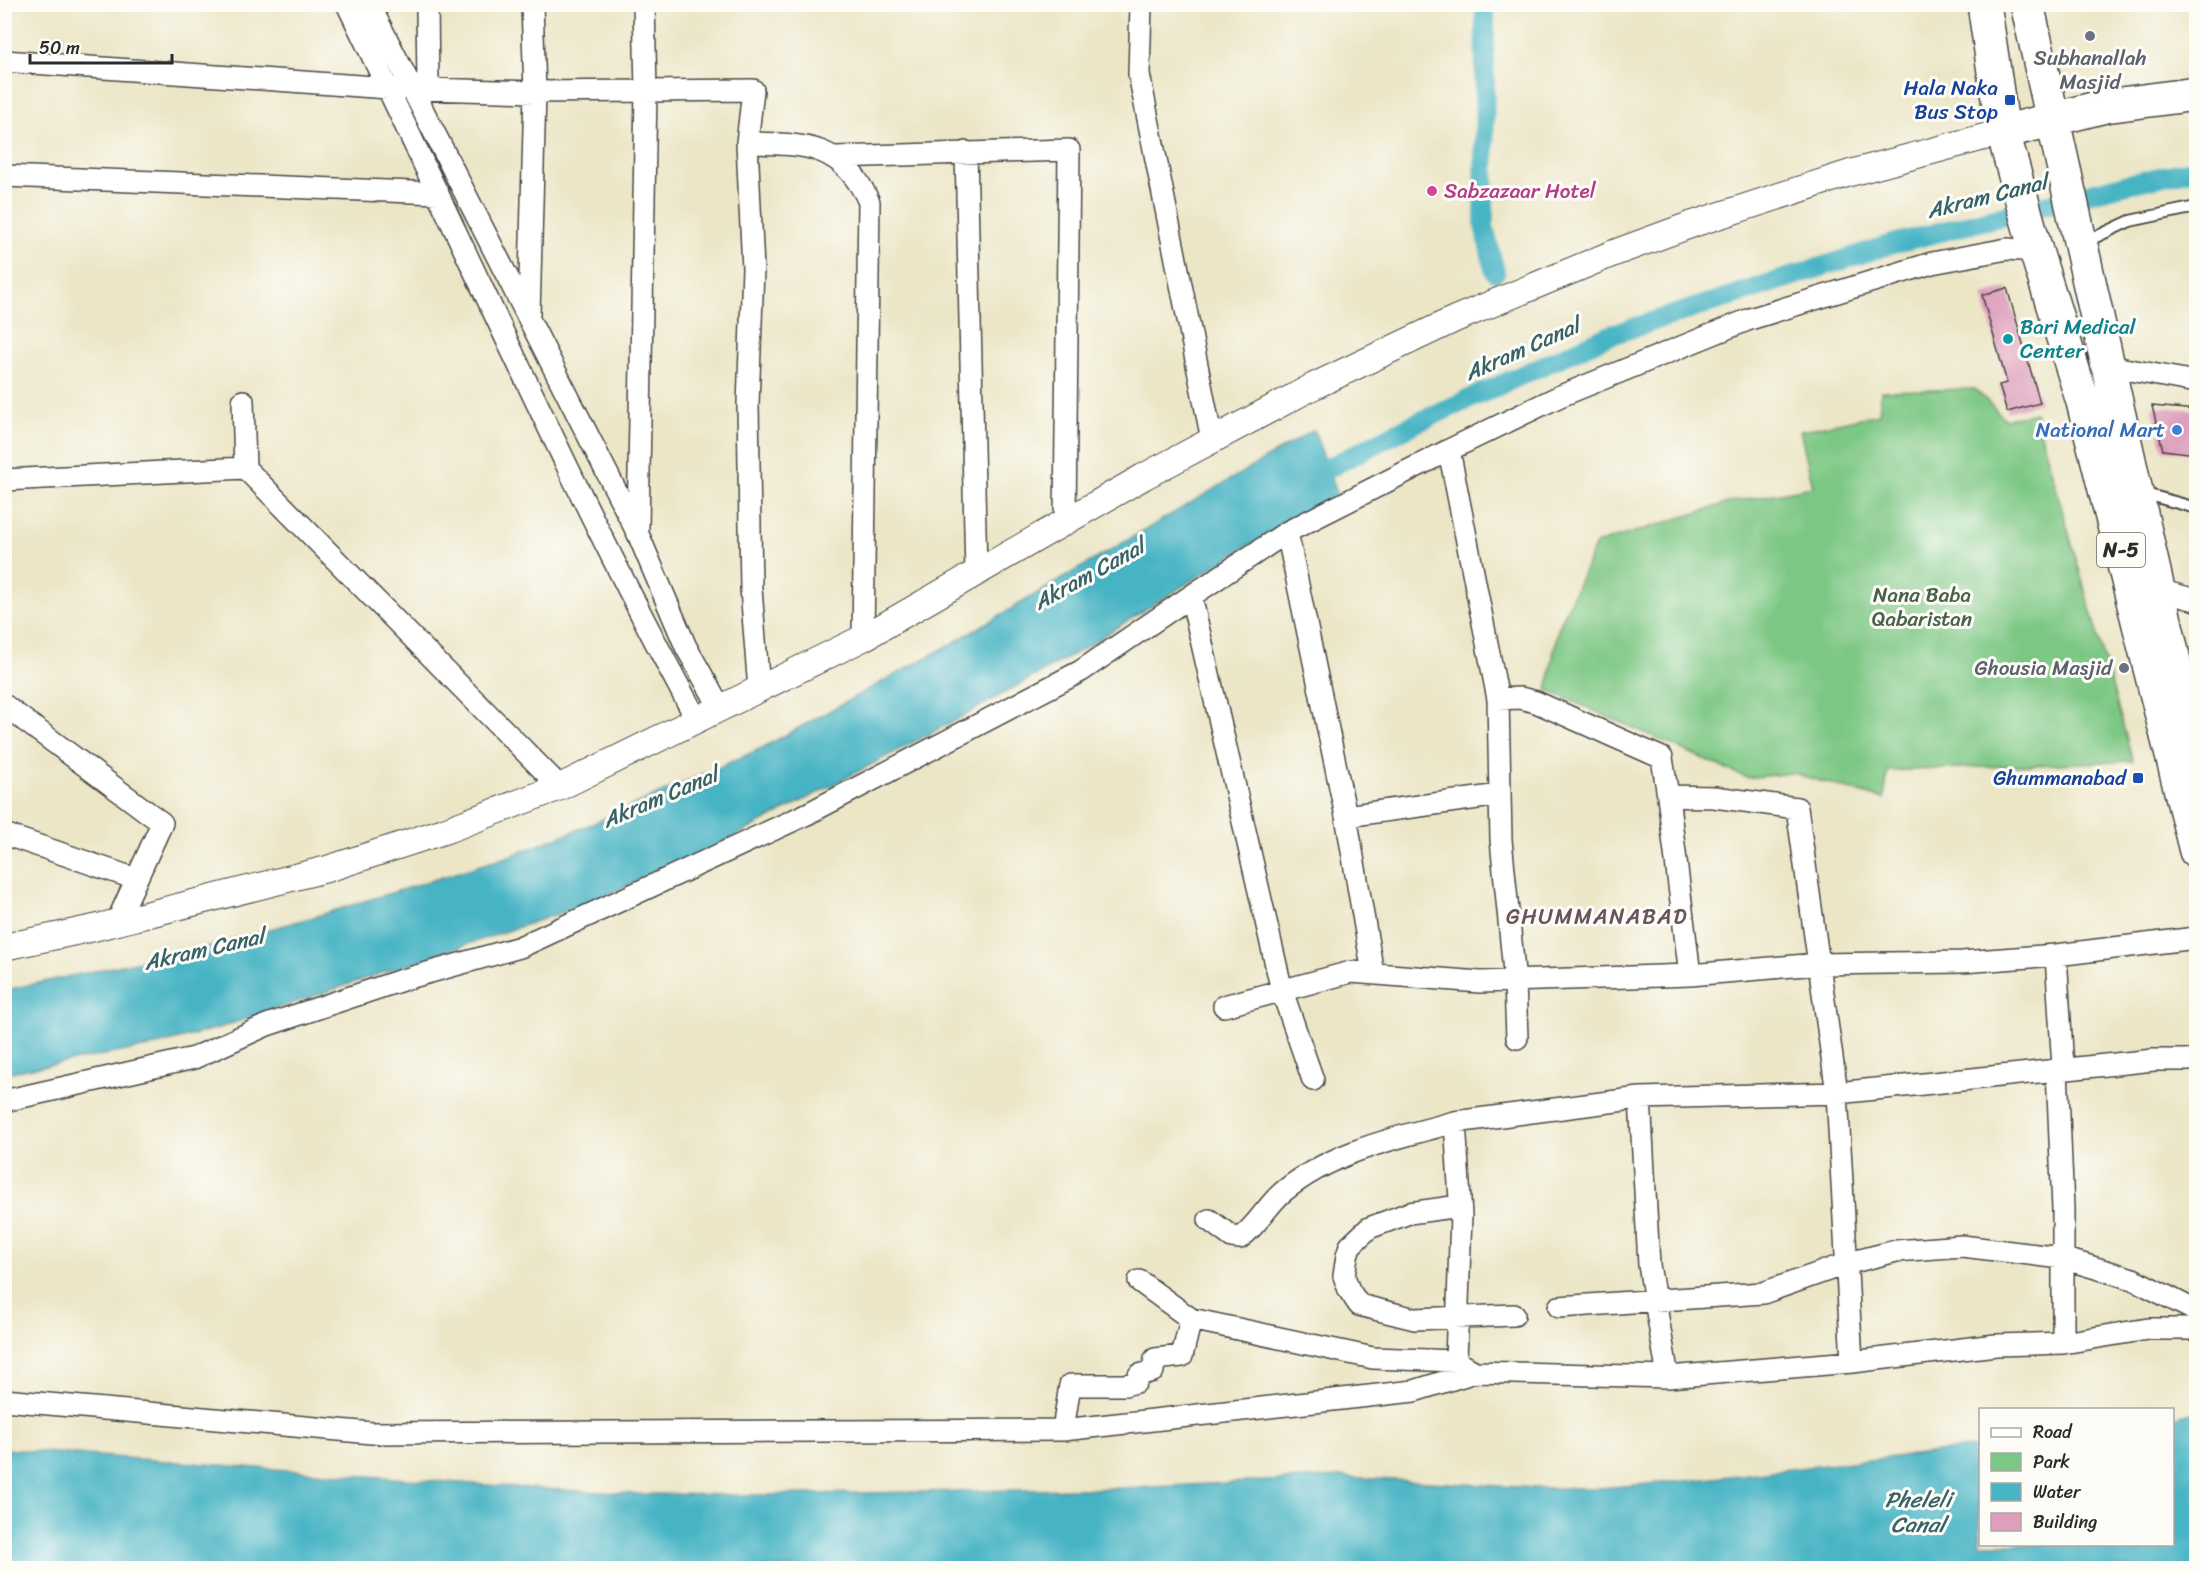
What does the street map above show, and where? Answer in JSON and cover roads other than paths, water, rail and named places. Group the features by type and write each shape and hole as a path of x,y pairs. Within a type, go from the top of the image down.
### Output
{"highway":[{"name":"N-5","path":"1984,4 2003,132 2036,251 2083,402 2132,514 2158,590 2196,759"},
{"name":"N-5","path":"2027,4 2108,366 2132,514 2196,851"},
{"path":"2003,132 2055,124 2105,106 2196,94"}],"street":[{"path":"347,4 529,390 697,720"},
{"path":"369,4 419,88 528,319 638,534 686,647 721,709"},
{"path":"419,88 427,4"},
{"path":"528,319 535,92 532,4"},
{"path":"638,534 646,91 644,4"},
{"path":"1141,4 1139,74 1212,440"},
{"path":"4,61 388,88 535,92 753,90 747,143 753,269 748,405 751,589 759,690"},
{"path":"4,947 117,922 327,869 444,831 560,787 863,638 975,572 1212,440 1314,387 1455,319 1614,253 1850,173 2003,132"},
{"path":"747,143 797,144 836,157 1064,148 1070,155 1065,521"},
{"path":"966,152 975,572"},
{"path":"836,157 860,181 869,202 863,638"},
{"path":"4,176 438,193"},
{"path":"4,1101 194,1058 267,1024 402,980 520,947 807,814 1081,671 1287,532 1558,397 1750,319 1932,263 2007,249 2036,251"},
{"path":"2108,366 2196,382"},
{"path":"243,401 245,468 560,787"},
{"path":"1449,450 1498,699 1501,840 1515,982 1516,1038"},
{"path":"4,480 245,468"},
{"path":"1287,532 1346,816 1373,973"},
{"path":"2158,590 2196,600"},
{"path":"1191,596 1282,991 1313,1080"},
{"path":"1498,699 1520,698 1536,702 1662,758 1690,975"},
{"path":"4,705 162,823 117,922"},
{"path":"1346,816 1500,795"},
{"path":"1668,796 1714,797 1797,808 1817,964 1837,1093 1852,1362"},
{"path":"4,834 136,879"},
{"path":"1224,1006 1351,972 1480,982 1690,975 1817,964 1962,962 2056,955 2196,938"},
{"path":"2056,955 2063,1209 2063,1343"},
{"path":"1209,1220 1232,1237 1240,1238 1284,1191 1318,1170 1362,1147 1455,1122 1640,1098 1837,1093 2154,1059 2196,1060"},
{"path":"1640,1098 1644,1216 1649,1265 1668,1377"},
{"path":"1455,1122 1460,1206 1459,1317 1456,1361"},
{"path":"1460,1206 1409,1213 1369,1228 1350,1246 1344,1276 1349,1290 1359,1305 1415,1319 1514,1316"},
{"path":"1559,1307 1763,1293 1845,1264 1896,1251 1962,1246 2062,1258 2133,1280 2196,1311"},
{"path":"1139,1281 1191,1319 1373,1358 1456,1361 1476,1372"},
{"path":"1063,1430 1070,1385 1125,1385 1136,1382 1139,1374 1153,1371 1155,1359 1182,1356 1191,1319"},
{"path":"4,1400 372,1433 1063,1430 1414,1391 1476,1372 1668,1377 1852,1362 1996,1345 2063,1343 2148,1329 2196,1329"}],"lane":[{"path":"2082,243 2130,221 2196,207"},
{"path":"2132,514 2196,508"}],"water":[{"path":"1314,430 1338,499 1245,547 1081,650 965,715 698,856 581,906 222,1027 154,1046 5,1073 5,990 206,947 317,916 510,856 592,824 762,748 953,643"},
{"name":"Pheleli Canal","path":"2196,1412 2196,1568 5,1568 5,1449 541,1489 637,1494 757,1495 1134,1488 1340,1477 1535,1488 1600,1488 1697,1480 1979,1447 1979,1546 2174,1546 2174,1418"}],"waterway":[{"path":"1485,4 1484,226 1495,272"},
{"name":"Akram Canal","path":"1307,479 1412,425 1608,336 1889,245 2119,186 2196,169"}],"place":[{"name":"Subhanallah Masjid","path":"2090,36"},
{"name":"Hala Naka Bus Stop","path":"2010,100"},
{"name":"Sabzazaar Hotel","path":"1432,191"},
{"name":"Bari Medical Center","path":"2008,339"},
{"name":"National Mart","path":"2177,430"},
{"name":"Ghousia Masjid","path":"2124,668"},
{"name":"Ghummanabad","path":"2138,778"}],"district":[{"name":"GHUMMANABAD","path":"1597,916"}],"park label":[{"name":"Nana Baba Qabaristan","path":"1922,607"}]}
